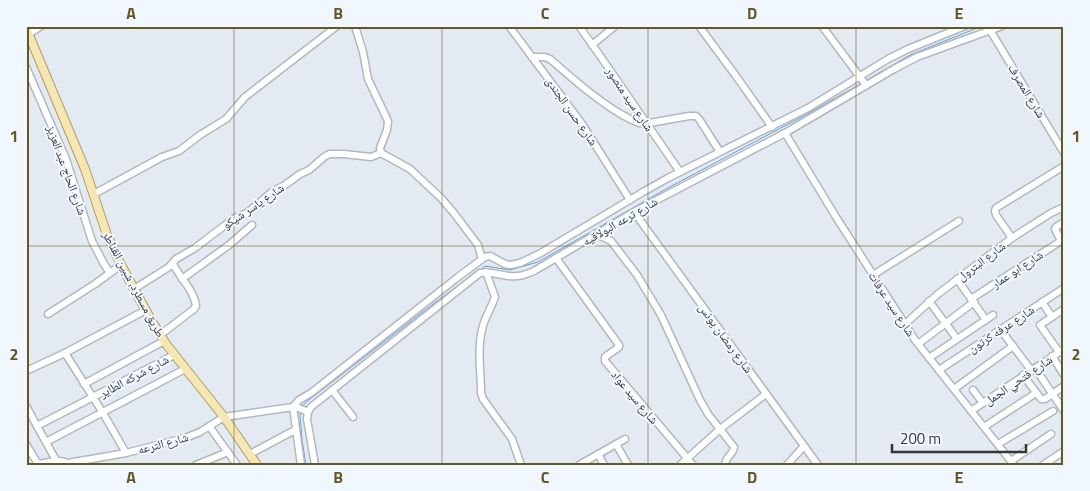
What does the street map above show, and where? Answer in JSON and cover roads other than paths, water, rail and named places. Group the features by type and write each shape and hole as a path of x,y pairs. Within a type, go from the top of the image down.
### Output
{"main road":[{"name":"طريق مسطرد, شبين القناطر","path":"28,31 94,194 116,269 134,289 174,355 257,465"}],"street":[{"path":"28,31 41,26"},
{"path":"94,194 162,157 179,151 200,135 226,120 246,97 336,26"},
{"path":"301,465 295,430 294,407 299,400 482,259 478,245 441,198 410,169 381,153 380,148 388,130 388,121 368,79 363,52 355,26"},
{"name":"شارع حسن الجندى","path":"509,26 582,124 630,200"},
{"name":"شارع سيد منصور","path":"579,26 680,172"},
{"path":"592,45 615,26"},
{"path":"699,26 772,127"},
{"path":"822,26 866,86"},
{"name":"شارع ترعه البولاقيه","path":"482,259 490,256 508,265 520,263 680,172 815,104 898,54 965,26"},
{"name":"شارع ترعه البولاقيه","path":"486,272 521,276 534,271 634,212 786,133 894,69 917,57 1002,26"},
{"name":"شارع المصرف","path":"990,30 1064,152"},
{"path":"532,57 550,59 603,103 630,120 647,123 696,116 720,152"},
{"name":"شارع الحاج عبد العزيز","path":"26,67 66,159 92,241 104,264 116,269"},
{"name":"شارع سيد عرفات","path":"786,133 836,217 918,344 1013,463"},
{"name":"شارع ياسر شيكو","path":"134,289 169,267 176,259 195,248 233,219 247,213 272,192 308,170 327,155 344,154 369,157 381,153"},
{"path":"1012,238 996,215 996,208 1064,166"},
{"name":"شارع البترول","path":"905,324 930,301 1012,238 1050,213 1064,207"},
{"name":"شارع رمضان يونس","path":"634,212 818,465"},
{"path":"873,275 959,221"},
{"path":"1062,240 1055,229 1056,226 1064,222"},
{"path":"182,279 252,225"},
{"path":"597,234 611,241 637,274 661,315 700,400 708,414 735,449 726,460 725,465"},
{"name":"شارع ابو عمار","path":"918,344 972,301 1062,240"},
{"name":"شارع سيد عواد","path":"556,258 619,345 619,347 605,357 605,361 693,465"},
{"path":"84,384 162,338 194,309 196,302 172,264"},
{"path":"48,314 116,269"},
{"path":"306,411 473,278 480,273 486,272 495,297 487,313 482,331 480,348 481,393 483,399 512,439 521,465"},
{"path":"958,279 986,320"},
{"name":"شارع عرفه كرتون","path":"939,370 1064,288"},
{"path":"930,301 958,339"},
{"path":"1042,302 1052,317"},
{"path":"1061,350 1040,325 1064,309"},
{"path":"26,371 65,353 146,310"},
{"path":"929,358 993,315"},
{"path":"1000,329 1064,411"},
{"path":"954,389 1013,346"},
{"name":"شارع فتحي الجمل","path":"971,411 1061,350"},
{"path":"65,353 126,453"},
{"name":"شارع شركه الطاير","path":"37,426 174,355"},
{"path":"1052,356 1064,374"},
{"path":"46,442 185,369"},
{"path":"1023,375 1041,399 1064,386"},
{"path":"332,390 353,417"},
{"path":"973,390 983,403"},
{"path":"680,465 720,429 766,394"},
{"path":"984,427 1036,394"},
{"path":"26,406 57,463"},
{"path":"222,418 294,407 306,411"},
{"path":"306,411 314,465"},
{"path":"998,444 1053,411"},
{"name":"شارع الترعه","path":"37,465 65,462 68,464 126,453 185,438 222,418"},
{"path":"211,425 237,465"},
{"path":"250,454 295,430"},
{"path":"1013,463 1051,434"},
{"path":"579,465 625,439"},
{"path":"26,444 37,465"},
{"path":"616,444 628,465"},
{"path":"787,465 804,446"},
{"path":"1043,465 1064,451"},
{"path":"196,465 228,452"},
{"path":"598,454 604,465"}],"waterway":[{"path":"865,81 910,55 982,26"},
{"path":"480,270 485,266 510,270 538,262 666,189 862,83"},
{"path":"302,407 466,280"},
{"path":"301,411 302,440 306,465"}]}
